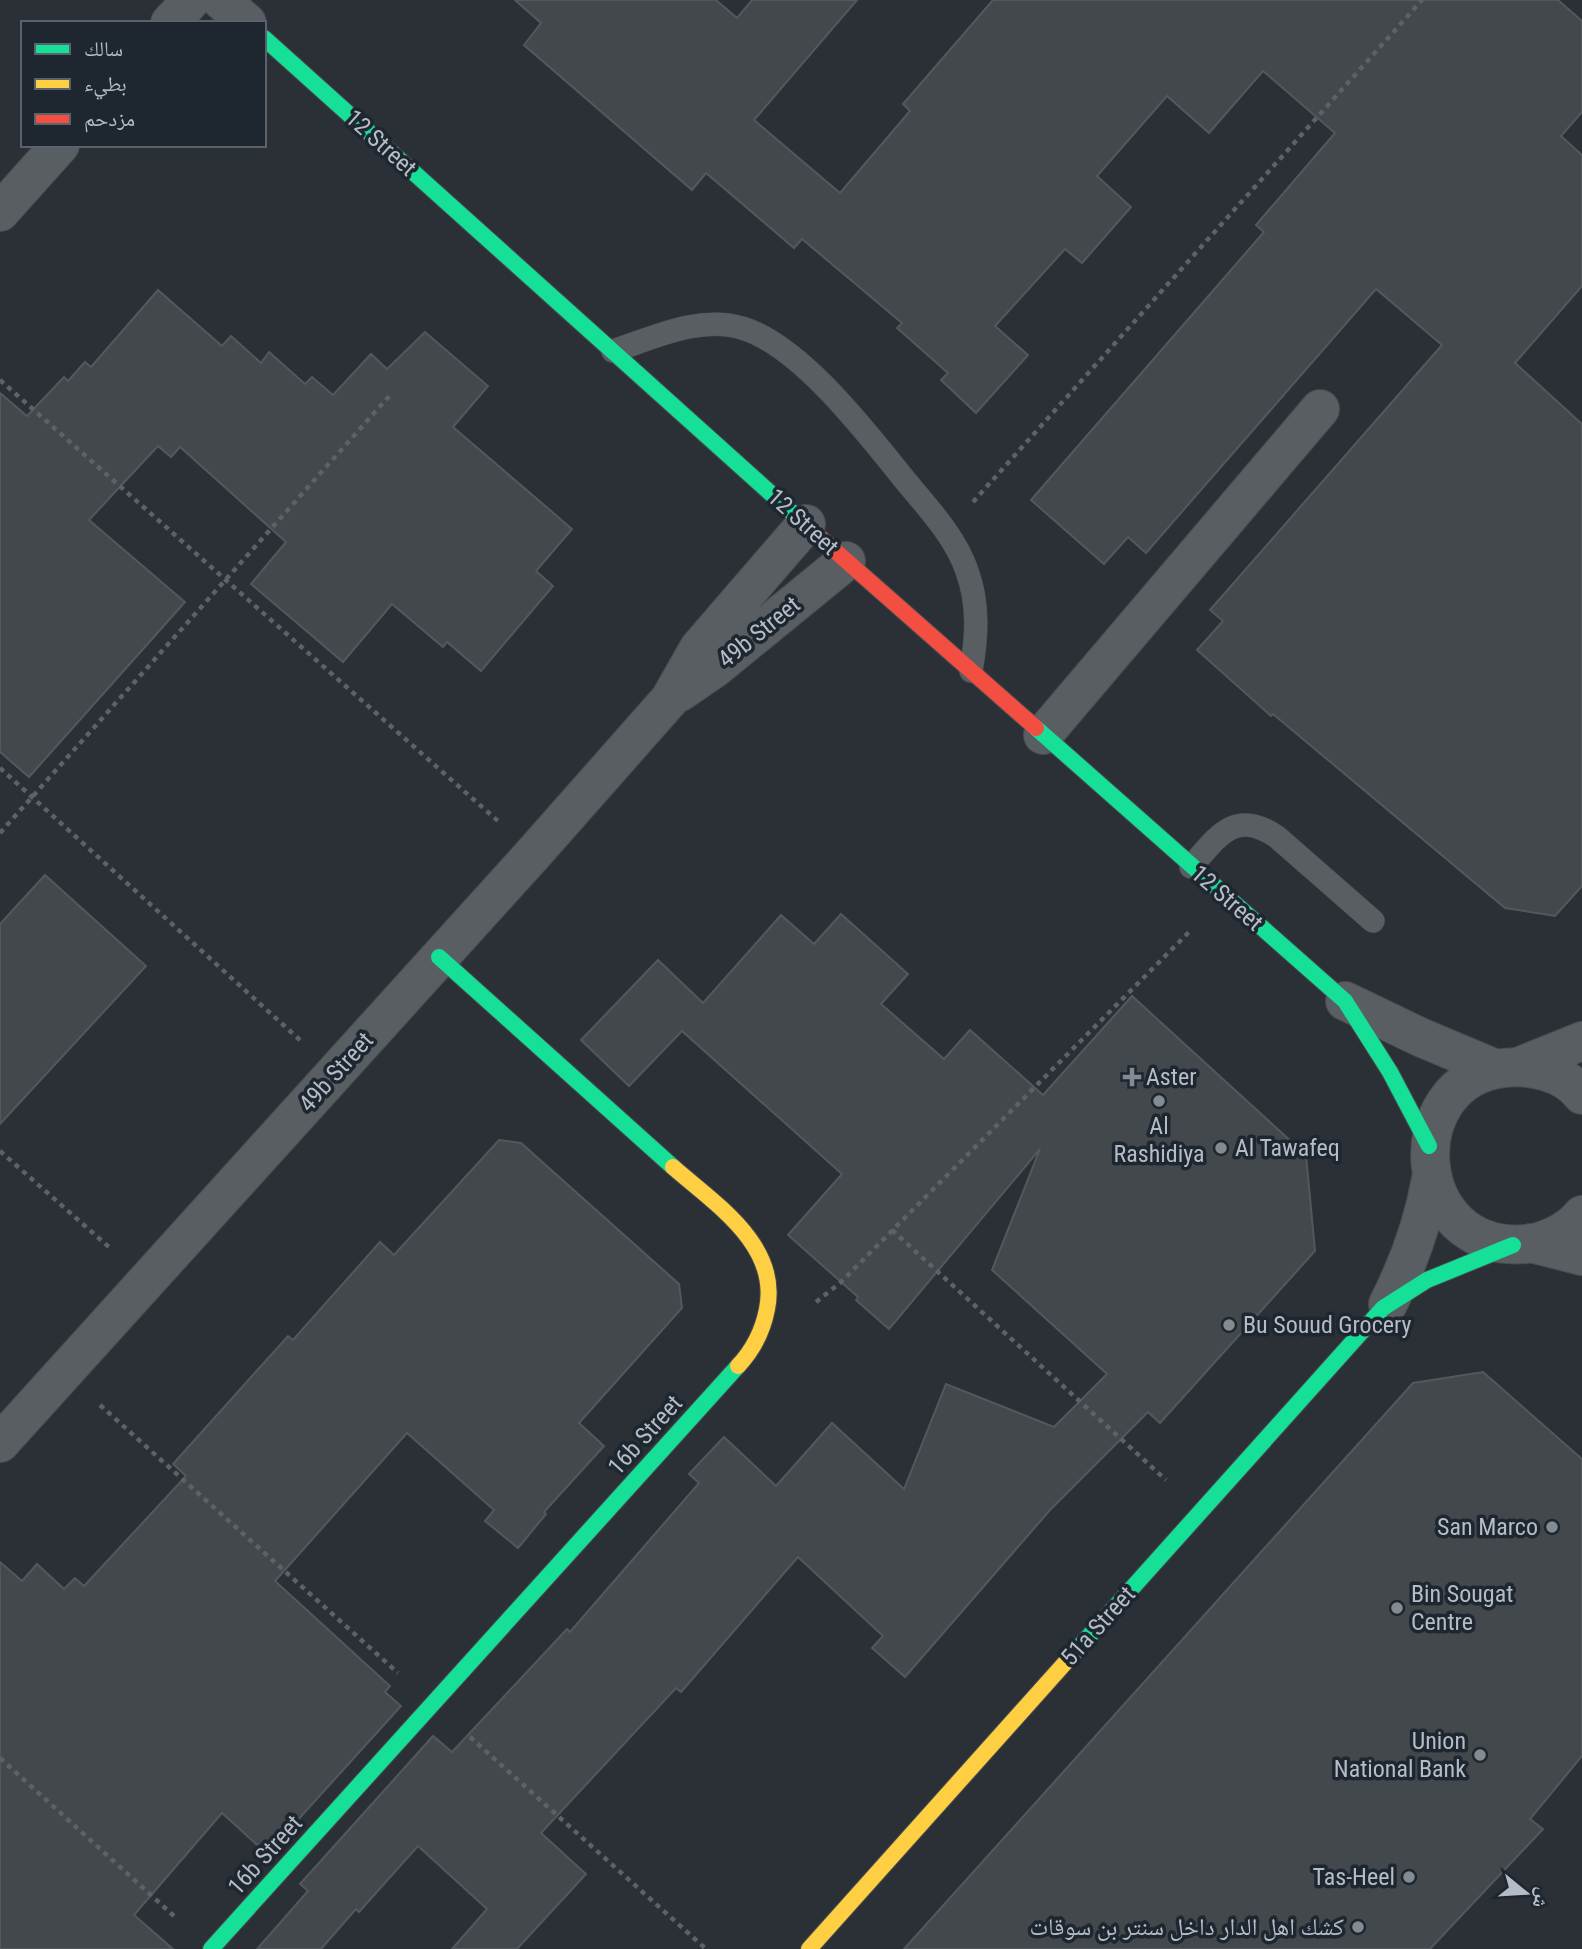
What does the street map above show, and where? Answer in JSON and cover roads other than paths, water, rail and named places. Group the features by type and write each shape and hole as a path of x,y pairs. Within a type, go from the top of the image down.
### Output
{"street":[{"path":"172,21 191,0"},
{"path":"221,0 245,21"},
{"name":"12 Street","path":"266,40 846,561 1345,1001 1384,1059 1430,1162"},
{"path":"0,212 58,147"},
{"path":"1043,735 1320,409"},
{"name":"49b Street","path":"0,1443 670,699 699,648 806,524"},
{"name":"49b Street","path":"670,699 715,668 846,561"},
{"name":"16b Street","path":"211,1949 742,1362 765,1326 769,1297 766,1269 753,1242 734,1221 439,957"},
{"name":"12 Street","path":"1345,1001 1420,1037 1508,1068 1541,1070 1561,1078 1582,1095"},
{"path":"1508,1068 1582,1041"},
{"name":"51a Street","path":"809,1949 1388,1304 1416,1244 1425,1211 1434,1124 1451,1097 1476,1077 1508,1068"},
{"path":"1430,1162 1440,1199 1453,1217 1471,1232 1491,1241 1582,1256"},
{"path":"1522,1244 1554,1236 1576,1223 1582,1215"},
{"name":"51a Street","path":"1388,1304 1448,1271 1522,1244"}],"lane":[{"path":"613,351 688,327 715,324 742,328 767,339 840,402 947,531 967,569 976,602 977,625 971,671"},
{"path":"1191,867 1221,832 1234,826 1265,828 1373,921"}],"place":[{"name":"Aster","path":"1132,1077"},
{"name":"Al Rashidiya","path":"1159,1101"},
{"name":"Al Tawafeq","path":"1221,1148"},
{"name":"Bu Souud Grocery","path":"1229,1325"},
{"name":"San Marco","path":"1552,1527"},
{"name":"Bin Sougat Centre","path":"1397,1608"},
{"name":"Union National Bank","path":"1480,1755"},
{"name":"Tas-Heel","path":"1409,1877"},
{"name":"كشك اهل الدار داخل سنتر بن سوقات","path":"1358,1927"}]}
